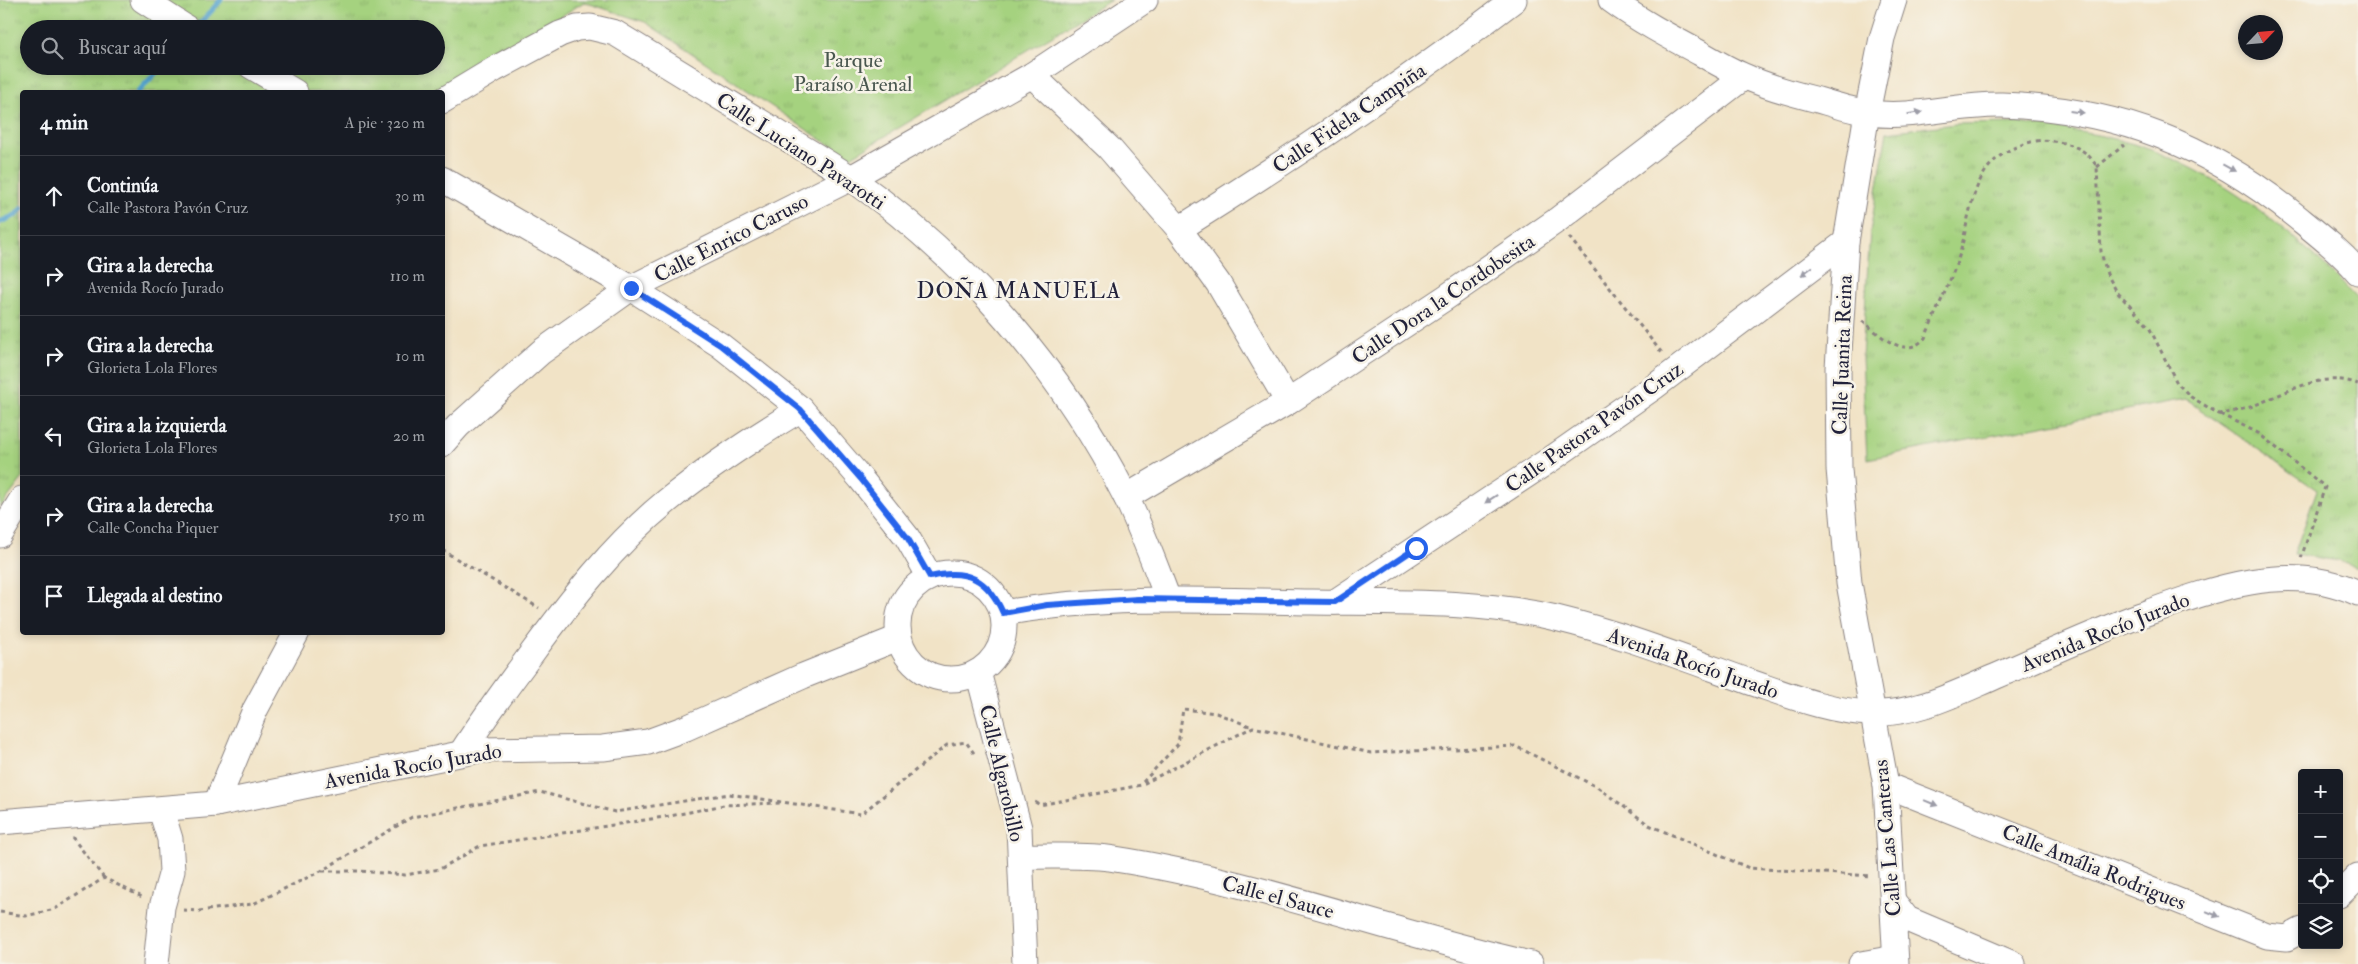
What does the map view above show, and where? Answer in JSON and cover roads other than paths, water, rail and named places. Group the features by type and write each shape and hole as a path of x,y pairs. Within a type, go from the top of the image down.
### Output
{"street":[{"path":"143,0 173,20"},
{"name":"Calle Enrico Caruso","path":"445,441 458,426 541,352 631,288 851,178 1032,75 1145,0"},
{"name":"Calle Fidela Campiña","path":"1179,229 1287,161 1447,50 1514,0"},
{"path":"1611,0 1679,42 1744,77 1803,96 1867,113 1896,116 1946,108 2000,105 2084,113 2137,127 2183,144 2239,174 2307,225 2347,259 2358,272"},
{"name":"Calle Juanita Reina","path":"1872,714 1849,583 1839,469 1838,368 1846,242 1867,113 1882,38 1894,0"},
{"name":"Calle Luciano Pavarotti","path":"445,100 495,69 560,34 577,28 603,28 623,38 851,178 925,236 980,289 1036,353 1084,423 1126,497 1149,547 1168,599"},
{"path":"267,75 293,90"},
{"path":"1032,75 1109,148 1179,229 1218,283 1288,402"},
{"name":"Calle Dora la Cordobesita","path":"1126,497 1288,402 1372,348 1556,221 1744,77"},
{"path":"445,181 631,288 720,345 800,409 861,479 907,537 930,577"},
{"name":"Calle Pastora Pavón Cruz","path":"1335,602 1554,457 1676,370 1846,242"},
{"path":"462,752 485,716 557,619 606,559 665,502 730,452 800,409"},
{"path":"0,535 20,502"},
{"path":"948,572 966,575 983,583 996,596 1003,613 1004,636 995,657 978,672 960,679 941,678 924,672 909,659 898,638 898,623 903,604 914,588 930,577 948,572"},
{"name":"Avenida Rocío Jurado","path":"1003,613 1047,605 1138,599 1452,605 1555,618 1639,643 1784,694 1827,706 1872,714 1913,709 1957,693 2109,627 2208,590 2236,583 2294,579 2324,583 2358,593"},
{"path":"216,804 255,710 295,635"},
{"name":"Avenida Rocío Jurado","path":"0,822 216,804 462,752 495,748 603,748 648,742 686,728 803,676 898,638"},
{"name":"Calle Algarobillo","path":"978,672 1019,828 1025,964"},
{"name":"Calle Las Canteras","path":"1872,714 1886,785 1895,961"},
{"name":"Calle Amália Rodrigues","path":"1886,785 2267,936 2287,938 2298,932"},
{"path":"156,964 162,907 172,871 170,839 161,810"},
{"name":"Calle el Sauce","path":"1021,856 1114,858 1230,882 1473,951 1531,964"},
{"path":"2343,891 2358,876"},
{"path":"1893,901 1906,919 2013,964"},
{"path":"1862,964 1895,961"}],"waterway":[{"path":"203,20 221,0"},
{"path":"140,90 154,75"},
{"path":"0,222 16,215 20,210"}],"district":[{"name":"DOÑA MANUELA","path":"1019,290"}],"park label":[{"name":"Parque Paraíso Arenal","path":"853,72"}]}
